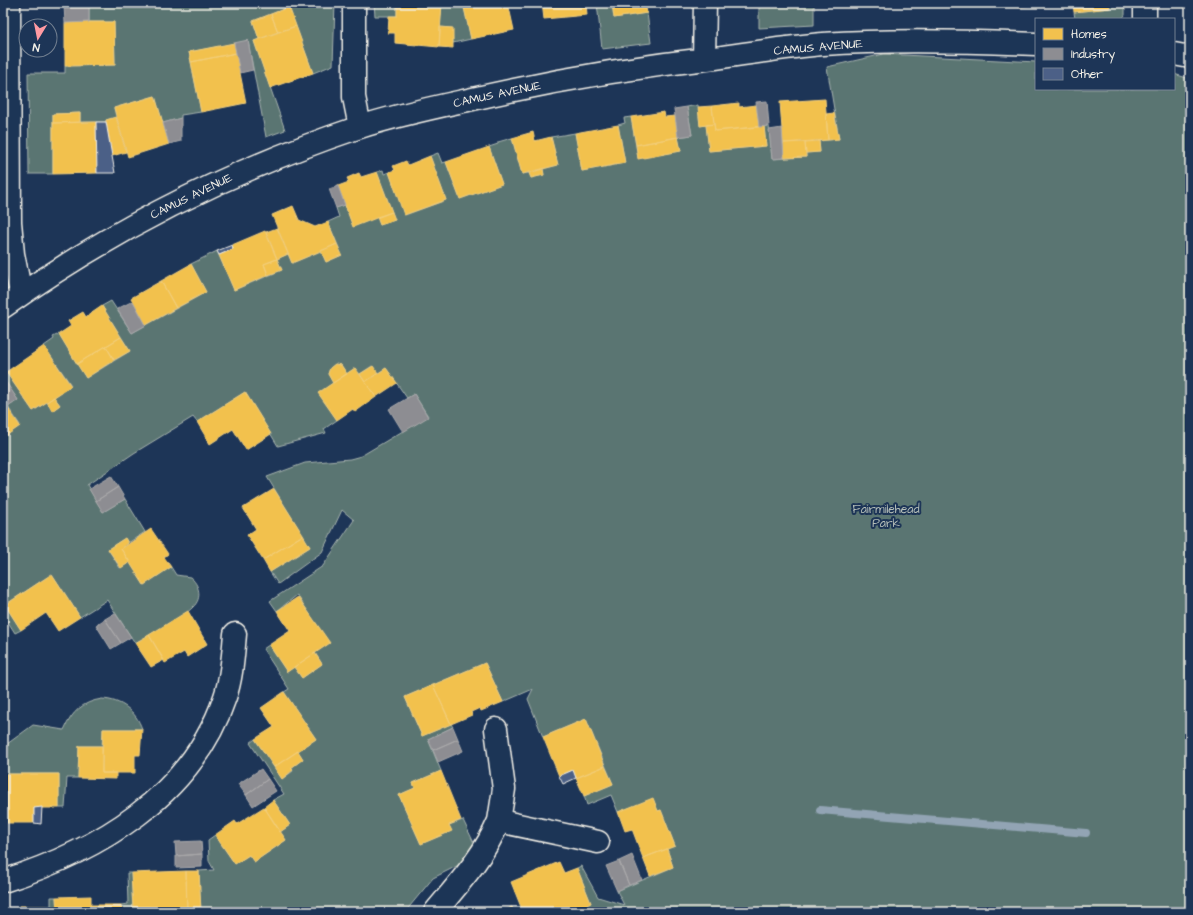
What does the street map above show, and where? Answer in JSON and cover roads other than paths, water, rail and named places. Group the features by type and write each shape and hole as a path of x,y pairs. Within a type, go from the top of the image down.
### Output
{"street":[{"path":"9,3 10,222 13,254 21,294"},
{"path":"354,3 354,97 360,127"},
{"path":"704,59 705,3"},
{"path":"1145,3 1145,18"},
{"name":"CAMUS AVENUE","path":"3,307 102,243 207,187 277,157 360,127 445,105 531,86 616,71 821,44 916,41 1035,44"},
{"path":"1175,54 1190,57"},
{"path":"3,881 46,866 86,847 116,830 146,809 173,784 191,763 215,724 225,696 232,669 234,634"},
{"path":"436,912 476,862 490,841 499,821 504,789 496,729"},
{"path":"499,821 598,842"}],"waterway":[{"path":"820,810 1086,833"}],"park label":[{"name":"Fairmilehead Park","path":"886,516"}]}
